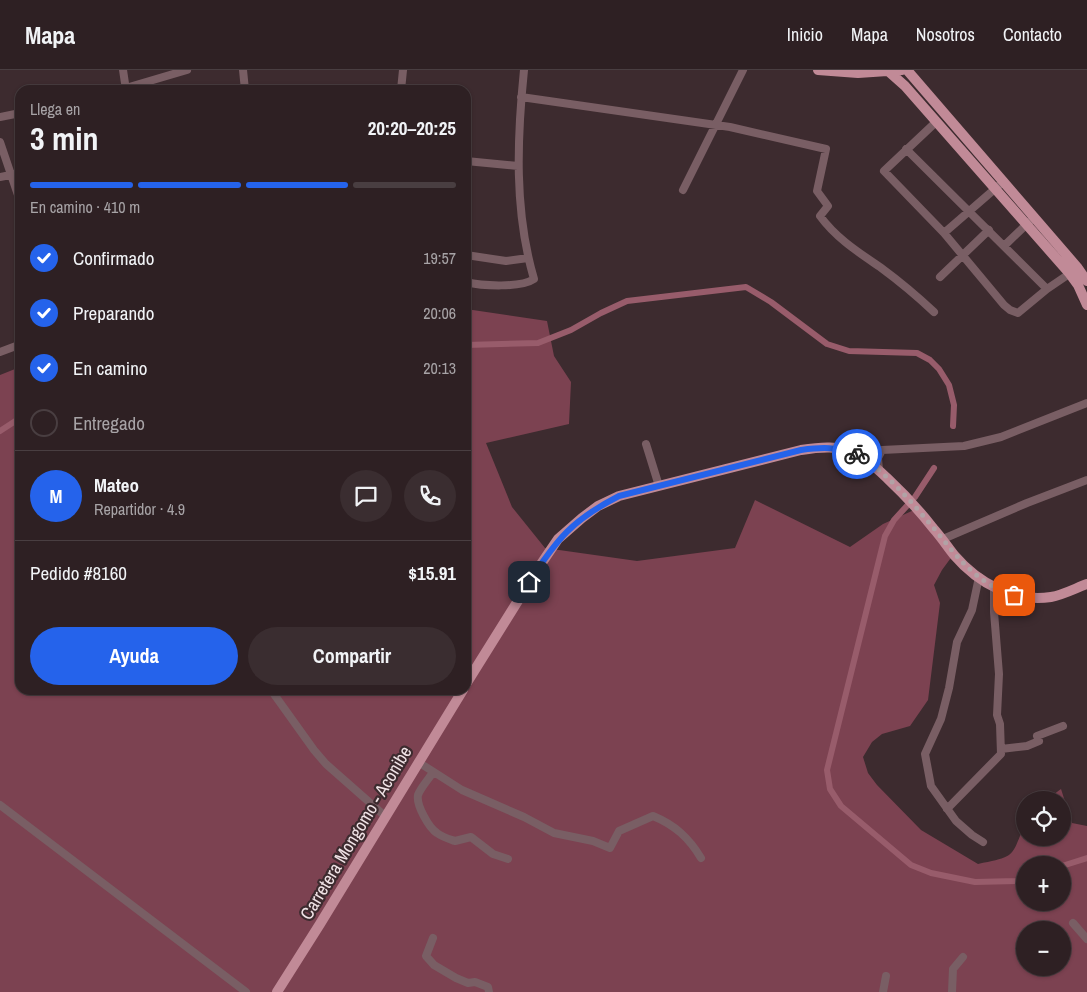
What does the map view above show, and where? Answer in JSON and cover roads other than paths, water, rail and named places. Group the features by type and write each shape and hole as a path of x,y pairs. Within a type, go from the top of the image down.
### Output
{"main road":[{"path":"818,70 902,70"},
{"path":"907,70 1004,181 1030,221"},
{"path":"888,71 905,86 994,188 1030,221 1074,271 1087,281"},
{"path":"1074,271 1086,301"},
{"path":"471,676 558,539 598,506 619,496 801,450 828,447 841,449 857,454 871,463 919,510 954,555 979,577 994,587 1014,595 1039,598 1053,597 1087,584"},
{"name":"Carretera Mongomo - Aconibe","path":"277,992 460,695"}],"street":[{"path":"123,70 124,85"},
{"path":"140,85 187,70"},
{"path":"243,70 244,85"},
{"path":"402,85 403,70"},
{"path":"471,282 513,285 528,283 534,279 522,224 518,166 524,70"},
{"path":"683,190 743,70"},
{"path":"522,97 716,125 826,149 817,191 828,206 820,216 827,226 853,250 914,293 934,312"},
{"path":"0,117 15,114"},
{"path":"936,122 884,171 964,255 1010,310 1018,313 1047,289 1074,271"},
{"path":"0,142 15,184"},
{"path":"906,149 1047,289"},
{"path":"471,161 518,166"},
{"path":"0,177 15,174"},
{"path":"944,233 1004,181"},
{"path":"1004,246 1030,221"},
{"path":"940,277 989,230"},
{"path":"471,256 506,260 528,258"},
{"path":"0,352 15,346"},
{"path":"879,470 878,458 882,450 964,446 1001,437 1087,403"},
{"path":"646,444 659,486"},
{"path":"943,540 1027,503 1087,480"},
{"path":"979,577 972,610 957,642 949,688 941,718 925,754 931,786 956,821 972,836 983,842"},
{"path":"947,809 1002,754 1000,724 997,715 999,674 994,587"},
{"path":"275,695 326,764 386,816"},
{"path":"1001,749 1027,746 1039,741 1037,736 1063,726"},
{"path":"418,762 462,790 524,817 554,833 593,841 610,848 619,831 653,816 673,825 679,830 701,858"},
{"path":"433,772 418,795 418,801 423,814 432,829 436,833 455,841 470,837 493,854 508,859"},
{"path":"0,805 246,992"},
{"path":"1073,923 1087,939"},
{"path":"433,938 426,956 434,965 468,983 475,982 488,987 489,992"},
{"path":"952,992 953,968 963,957"},
{"path":"883,992 886,976"}],"waterway":[{"path":"471,345 538,343 571,330 627,301 746,287 771,302 827,344 849,351 917,353 930,360 939,369 949,385 954,405 953,426"},
{"path":"0,431 15,421"},
{"path":"934,468 915,497 894,520 885,536 827,770 830,789 841,806 911,865 931,873 975,882 1016,881"},
{"path":"1071,863 1087,858"}]}
